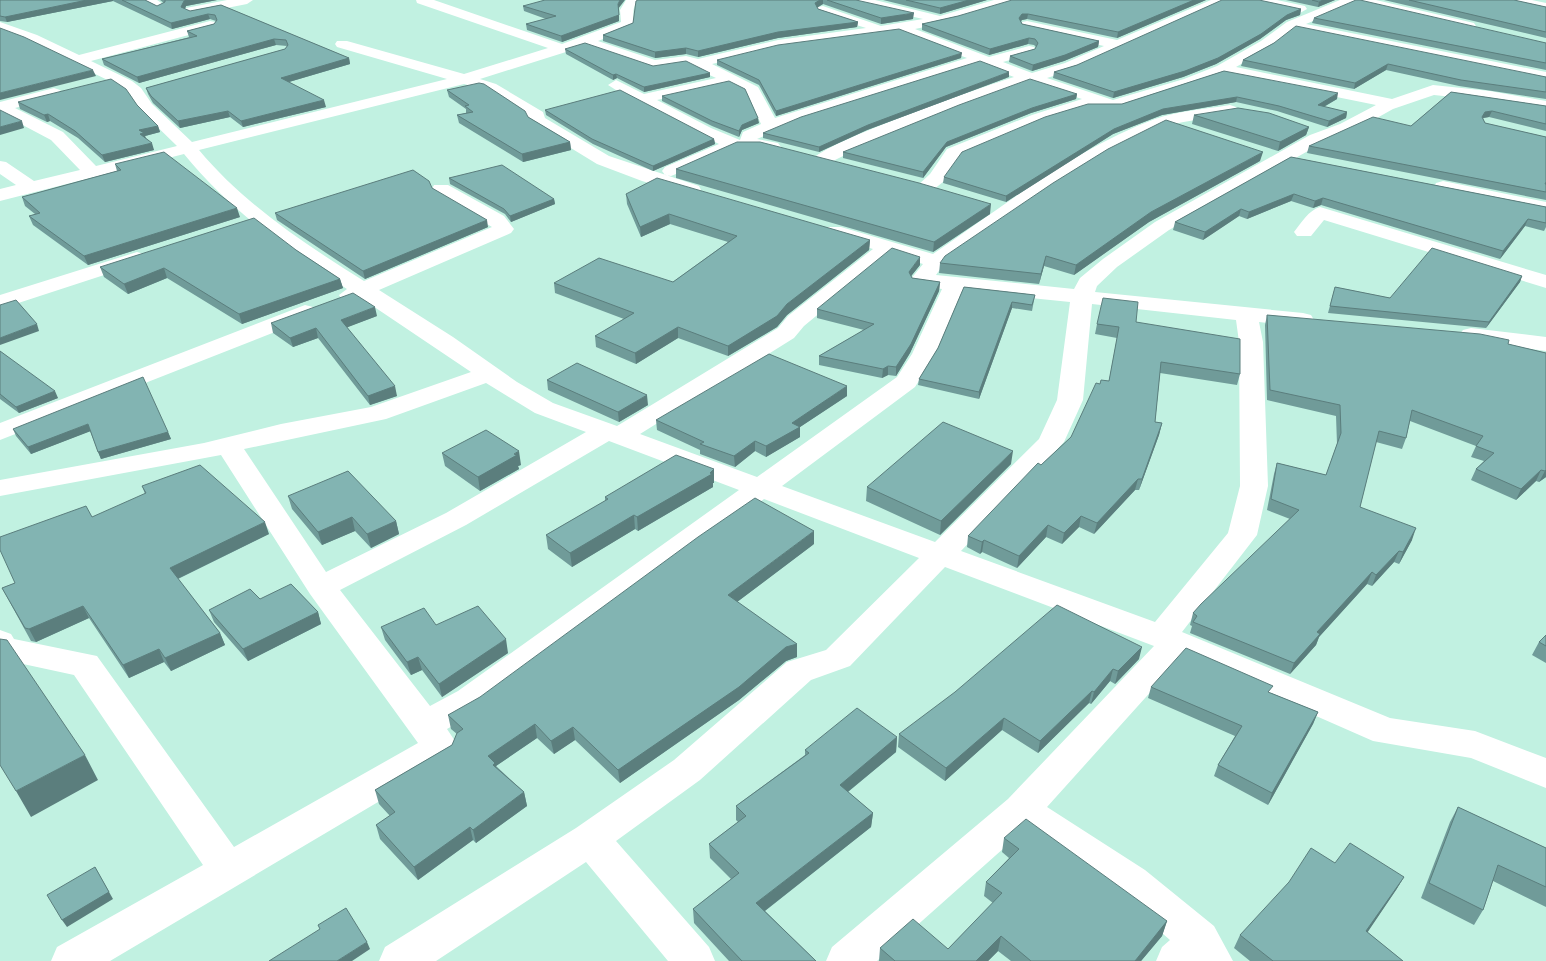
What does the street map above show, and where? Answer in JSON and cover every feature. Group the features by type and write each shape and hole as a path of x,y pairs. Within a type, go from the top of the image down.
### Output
{"street":[{"path":"146,0 160,6"},
{"path":"83,73 216,28 191,11 248,0"},
{"path":"422,0 562,48"},
{"path":"0,195 464,79 585,41 628,24 627,10 631,2 638,0"},
{"path":"858,0 940,19"},
{"path":"698,63 778,44 900,28 1008,0"},
{"path":"1054,0 1062,0"},
{"path":"804,155 837,150 948,106 1070,66 1222,0"},
{"path":"1266,0 1340,18"},
{"path":"926,186 937,178 954,153 1038,118 1086,103 1114,105 1165,91 1222,69 1266,44 1292,25 1316,13 1351,0"},
{"path":"1360,0 1482,29"},
{"path":"1514,0 1546,7"},
{"path":"1372,17 1428,2"},
{"path":"823,10 881,30"},
{"path":"1027,25 1119,45"},
{"path":"1292,25 1546,77"},
{"path":"0,26 12,38 83,73 135,85 146,107 189,149 208,172 260,218 308,254 445,342 488,374 544,408 761,489 941,553 1169,639 1385,730 1475,745 1546,773"},
{"path":"900,28 1030,78 1197,133"},
{"path":"585,41 654,64 686,60 698,63 753,90 770,125"},
{"path":"342,44 491,87 537,115 536,120 603,160 654,179 710,195"},
{"path":"654,179 740,144 770,125 815,108 1029,50"},
{"path":"1222,69 1393,104"},
{"path":"641,99 731,79"},
{"path":"616,85 641,99 740,144 760,144 850,167"},
{"path":"0,107 68,90"},
{"path":"400,961 590,839 687,770 799,670 838,658 1051,442 1070,400 1082,296 1088,283 1110,263 1162,226 1327,135 1393,104 1433,90 1490,96 1546,106"},
{"path":"0,107 57,136 93,172"},
{"path":"1245,111 1236,109 1162,122 1120,140 1060,176 936,261 921,280 1246,315 1324,321"},
{"path":"1299,125 1327,135"},
{"path":"1258,152 1314,162"},
{"path":"0,166 32,188"},
{"path":"907,181 944,192"},
{"path":"1429,184 1546,208"},
{"path":"0,432 264,326 363,290 504,229 497,220 441,189"},
{"path":"990,206 1008,211"},
{"path":"1304,232 1320,213 1546,282"},
{"path":"232,227 260,218"},
{"path":"818,227 936,261"},
{"path":"321,586 456,519 613,433 786,333 796,321 888,247"},
{"path":"0,302 158,251"},
{"path":"426,724 470,700 906,382 924,354 954,285"},
{"path":"847,961 1021,810 1169,639 1242,535 1254,486 1251,342 1246,315"},
{"path":"1452,333 1546,344"},
{"path":"0,488 228,446 281,432 377,414 488,374"},
{"path":"72,961 441,747 426,724 321,586 228,446"},
{"path":"0,642 2,648 85,665 228,870"},
{"path":"1021,810 1131,882 1196,954"},
{"path":"590,839 694,961"}],"building":[{"path":"0,0 87,0 5,17 0,16"},
{"path":"122,0 145,0 157,6 165,2 165,0 187,0 184,1 181,7 190,11 221,5 349,58 281,78 324,100 241,121 228,111 178,121 151,96 146,88 285,49 288,45 286,40 274,39 137,77 102,59 197,36 187,31 214,24 217,20 215,15 208,14 171,23"},
{"path":"545,0 620,0 618,4 619,15 561,36 526,24 556,16 523,6"},
{"path":"820,0 815,3 818,9 858,22 778,32 698,51 686,48 655,52 603,35 633,23 636,1"},
{"path":"827,0 856,0 914,13 881,18"},
{"path":"906,0 969,0 940,8"},
{"path":"1012,0 1194,0 1118,32 1022,14 1019,18 1022,24 1099,41 1065,55 1033,65 1010,56 1035,49 1038,43 1035,39 1029,38 990,49 922,24 958,16"},
{"path":"1222,0 1259,0 1301,9 1287,15 1261,34 1218,58 1185,71 1114,92 1054,72 1077,65"},
{"path":"1356,0 1546,43 1546,63 1314,18"},
{"path":"1409,0 1514,0 1546,7 1546,32"},
{"path":"1296,26 1546,77 1546,92 1461,80 1388,64 1355,83 1243,60 1274,43"},
{"path":"0,28 24,37 93,70 0,93"},
{"path":"899,29 962,53 776,111 759,80 717,60 778,45"},
{"path":"585,43 653,66 686,61 710,73 644,87 616,74 613,75 565,49"},
{"path":"980,61 1009,72 868,125 819,147 763,133 801,117"},
{"path":"1224,71 1338,93 1318,105 1347,112 1329,121 1279,106 1237,97 1163,109 1114,129 1006,196 944,177 962,152 1045,117 1088,104 1122,104"},
{"path":"111,79 126,89 137,105 158,126 139,130 144,133 140,134 152,143 102,155 75,131 48,114 44,115 18,102"},
{"path":"1030,79 1077,94 1032,108 947,142 923,172 843,152 959,105"},
{"path":"729,81 745,89 758,118 742,125 739,131 712,121 662,96"},
{"path":"479,83 484,84 525,111 528,117 570,142 522,154 457,115 473,112 465,106 469,105 447,90"},
{"path":"620,90 714,139 653,166 592,139 545,110"},
{"path":"1451,92 1546,106 1546,124 1492,111 1485,112 1482,117 1485,123 1546,137 1546,192 1309,146 1373,117 1411,126"},
{"path":"1238,108 1269,113 1309,127 1280,142 1194,115"},
{"path":"0,110 22,121 0,127"},
{"path":"1166,120 1263,152 1151,212 1076,265 1046,256 1041,274 940,263 945,256 1053,183 1108,149"},
{"path":"737,142 760,142 919,183 991,204 934,242 676,169"},
{"path":"164,152 237,208 84,256 29,216 40,213 22,197 121,170 115,164"},
{"path":"1291,157 1546,207 1546,223 1528,219 1503,251 1323,198 1315,201 1294,194 1249,212 1241,209 1205,232 1175,222"},
{"path":"502,165 554,199 510,216 504,209 449,178"},
{"path":"413,170 429,181 432,188 487,220 363,271 275,213"},
{"path":"657,178 870,240 787,304 777,316 728,346 678,327 635,353 595,336 634,313 554,283 599,258 673,282 737,236 669,214 640,227 626,194"},
{"path":"254,218 296,250 340,279 239,314 164,268 124,284 100,267"},
{"path":"892,248 920,257 909,272 912,278 940,282 911,344 896,367 888,366 883,369 819,356 874,324 817,309"},
{"path":"1432,248 1522,276 1489,322 1330,306 1335,287 1390,298"},
{"path":"964,287 1035,295 1032,305 1012,302 979,392 919,379 938,348"},
{"path":"353,293 375,307 341,320 395,386 368,396 316,328 290,338 271,323"},
{"path":"1103,298 1138,302 1136,322 1240,339 1240,374 1161,362 1155,422 1162,423 1142,479 1138,479 1097,523 1081,516 1064,533 1048,525 1019,556 984,540 982,542 968,536 1038,463 1041,465 1071,437 1096,383 1100,384 1101,380 1109,381 1119,327 1097,324"},
{"path":"16,300 37,324 0,338 0,305"},
{"path":"1267,315 1480,334 1509,340 1508,344 1546,353 1546,470 1541,470 1521,489 1476,469 1494,453 1476,446 1483,436 1412,410 1406,438 1379,431 1360,507 1416,528 1403,552 1399,551 1376,575 1372,572 1317,632 1320,634 1294,663 1193,622 1197,616 1193,613 1201,604 1299,510 1271,499 1277,463 1326,475 1341,433 1340,405 1270,390"},
{"path":"0,351 55,391 16,407 0,394"},
{"path":"769,354 847,386 792,423 800,427 766,446 755,441 734,456 700,444 704,442 656,420"},
{"path":"577,363 647,395 618,412 547,380"},
{"path":"143,377 168,432 98,452 88,424 28,447 13,429"},
{"path":"943,422 1013,451 941,521 867,487"},
{"path":"486,430 519,451 514,454 517,455 478,477 442,453"},
{"path":"676,455 714,469 710,473 712,474 637,517 634,515 570,553 546,535 608,499 605,497"},
{"path":"200,465 265,522 170,568 220,633 165,658 159,649 123,665 83,606 29,629 25,628 2,588 15,583 0,550 0,537 86,506 92,517 146,493 142,486"},
{"path":"348,471 396,521 367,534 352,517 318,532 288,496"},
{"path":"755,498 814,531 728,595 797,644 786,647 739,687 618,770 573,727 551,741 535,724 488,756 495,763 493,765 524,792 473,830 470,827 414,867 376,825 395,812 375,790 452,745 457,733 463,729 448,715 480,697 698,537"},
{"path":"291,584 318,612 243,649 209,610 250,589 260,599"},
{"path":"1057,605 1142,647 1118,671 1113,669 1094,692 1092,691 1040,741 1004,718 946,768 899,734 955,692"},
{"path":"478,606 506,639 439,684 418,657 407,662 381,627 424,608 436,625"},
{"path":"1546,635 1546,646 1539,642"},
{"path":"0,639 7,640 85,755 16,791 0,765"},
{"path":"1186,648 1273,686 1268,692 1318,712 1272,793 1218,765 1242,726 1151,687"},
{"path":"857,708 897,737 840,785 873,813 756,903 816,961 742,961 693,909 739,873 709,844 746,816 736,806 809,753 805,750"},
{"path":"1458,807 1546,848 1546,887 1498,865 1483,910 1429,883"},
{"path":"1026,819 1167,921 1135,961 1031,961 1001,936 976,961 895,961 880,948 913,919 948,949 1002,893 986,882 1019,849 1004,838"},
{"path":"1350,843 1404,877 1366,931 1403,961 1273,961 1240,935 1289,882 1311,848 1335,863"},
{"path":"95,867 109,892 62,920 47,895"},
{"path":"346,908 367,942 337,961 269,961 320,929 318,925"}]}
